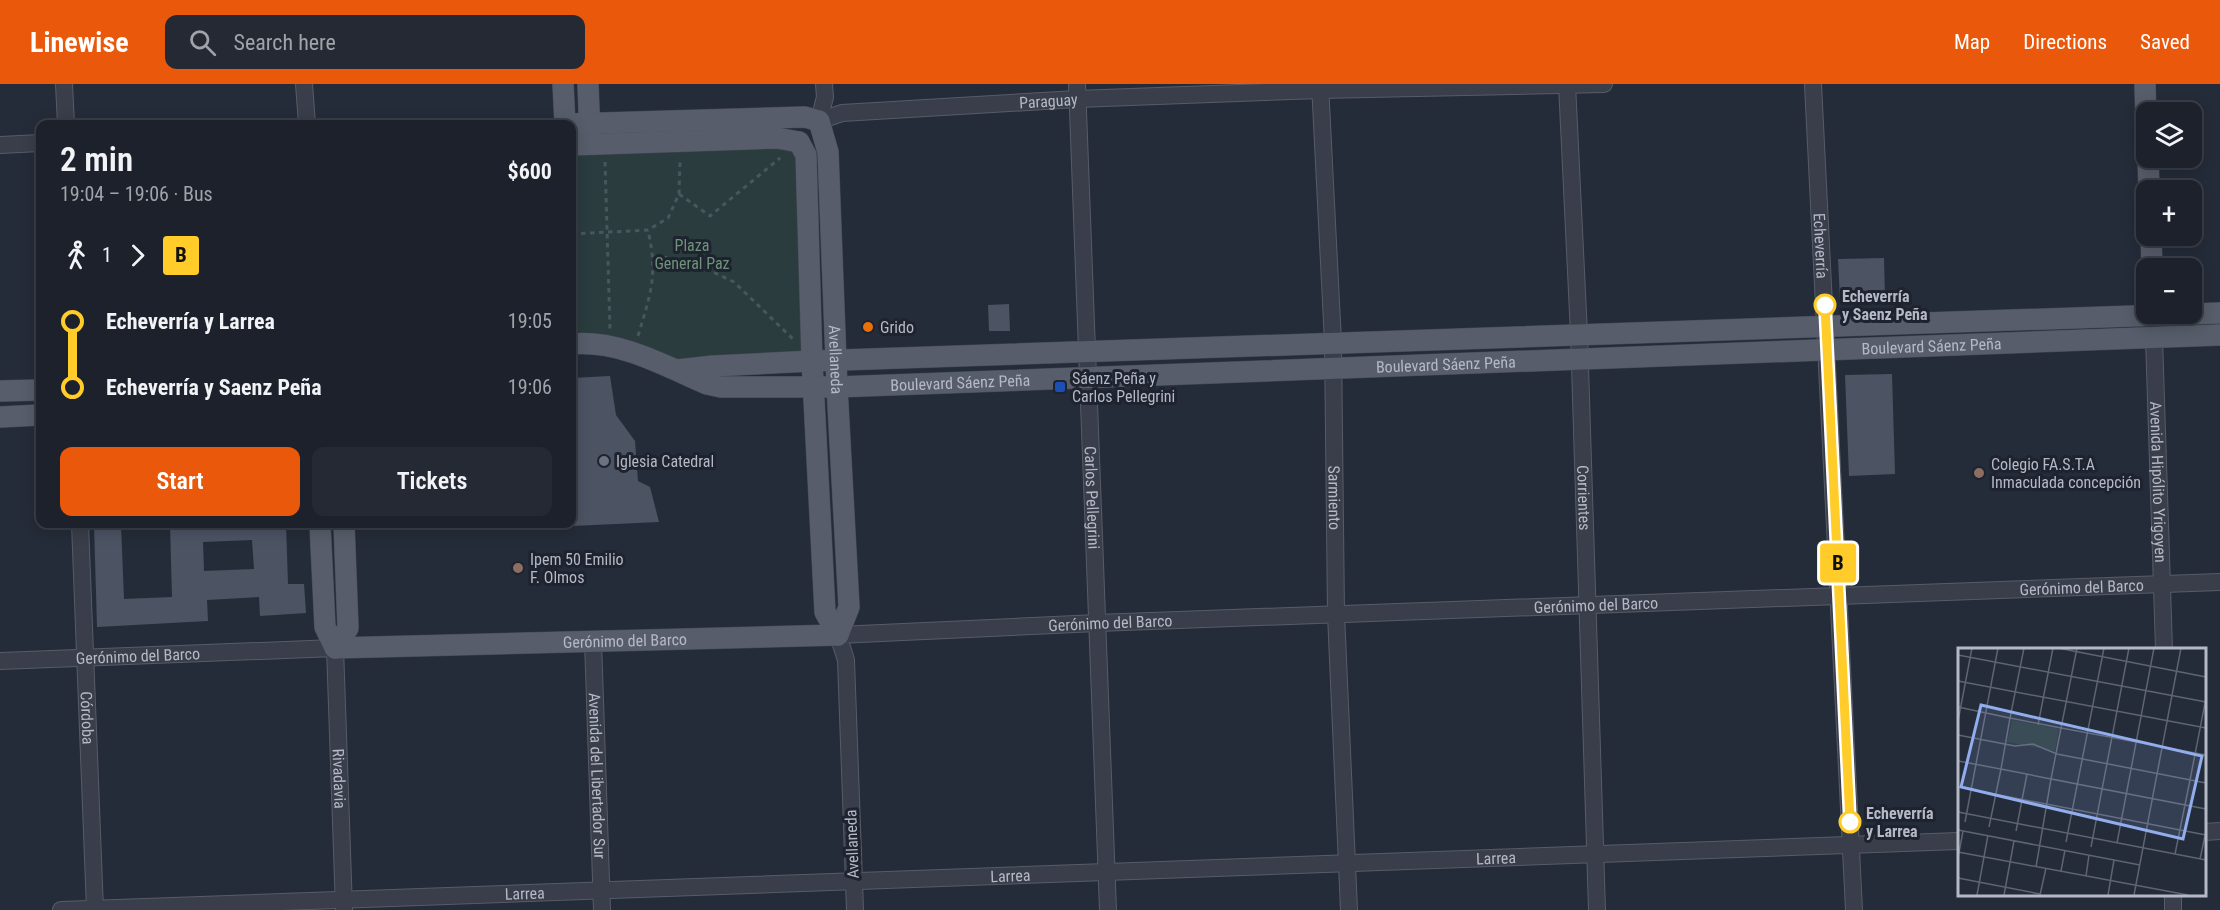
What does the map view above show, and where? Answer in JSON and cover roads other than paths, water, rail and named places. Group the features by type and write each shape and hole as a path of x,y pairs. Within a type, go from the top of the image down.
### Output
{"main road":[{"path":"563,84 566,120"},
{"path":"588,84 589,139"},
{"path":"2145,84 2145,102"},
{"name":"Paraguay","path":"589,139 805,117 819,121"},
{"path":"799,142 819,121"},
{"name":"Avellaneda","path":"819,121 828,152 837,387 849,607 838,635"},
{"name":"Paraguay","path":"576,131 589,139 681,141 777,138 799,142"},
{"name":"Avellaneda","path":"799,142 806,155 813,387 825,612 838,635"},
{"name":"Boulevard Sáenz Peña","path":"2202,314 2220,313"},
{"name":"Boulevard Sáenz Peña","path":"676,370 837,360 2136,316"},
{"name":"Avenida Hipólito Yrigoyen","path":"2154,324 2154,338"},
{"name":"Boulevard Sáenz Peña","path":"576,344 610,346 633,352 707,384 721,387 837,387 1580,357 2220,335"},
{"path":"0,391 36,390"},
{"path":"0,417 36,415"},
{"name":"Rivadavia","path":"320,528 325,627 335,648"},
{"name":"Rivadavia","path":"335,648 348,628 344,528"},
{"name":"Gerónimo del Barco","path":"335,648 838,635"}],"street":[{"path":"64,84 66,120"},
{"path":"304,84 307,120"},
{"name":"Avellaneda","path":"819,121 825,97 824,84"},
{"name":"Paraguay","path":"819,121 842,113 1077,92 1604,84"},
{"name":"Echeverría","path":"1813,84 1854,910"},
{"name":"Corrientes","path":"1567,85 1580,357 1597,910"},
{"name":"Sarmiento","path":"1320,87 1334,367 1336,614 1349,910"},
{"name":"Carlos Pellegrini","path":"1077,92 1107,910"},
{"path":"0,145 36,143"},
{"name":"Avenida Hipólito Yrigoyen","path":"2154,338 2164,648"},
{"name":"Córdoba","path":"80,528 95,909"},
{"name":"Gerónimo del Barco","path":"838,635 1097,622 2220,582"},
{"name":"Avellaneda","path":"838,635 846,660 855,910"},
{"name":"Avenida del Libertador Sur","path":"593,641 602,910"},
{"name":"Gerónimo del Barco","path":"0,661 335,648"},
{"name":"Rivadavia","path":"335,648 344,905"},
{"path":"2205,832 2220,831"},
{"name":"Larrea","path":"61,910 344,905 601,890 1958,840"}],"place":[{"name":"Echeverría y Saenz Peña","path":"1825,305"},
{"name":"Grido","path":"868,327"},
{"name":"Sáenz Peña y Carlos Pellegrini","path":"1060,387"},
{"name":"Iglesia Catedral","path":"604,461"},
{"name":"Colegio FA.S.T.A Inmaculada concepción","path":"1979,473"},
{"name":"Ipem 50 Emilio F. Olmos","path":"518,568"},
{"name":"Echeverría y Larrea","path":"1850,822"}],"park label":[{"name":"Plaza General Paz","path":"692,254"}]}
